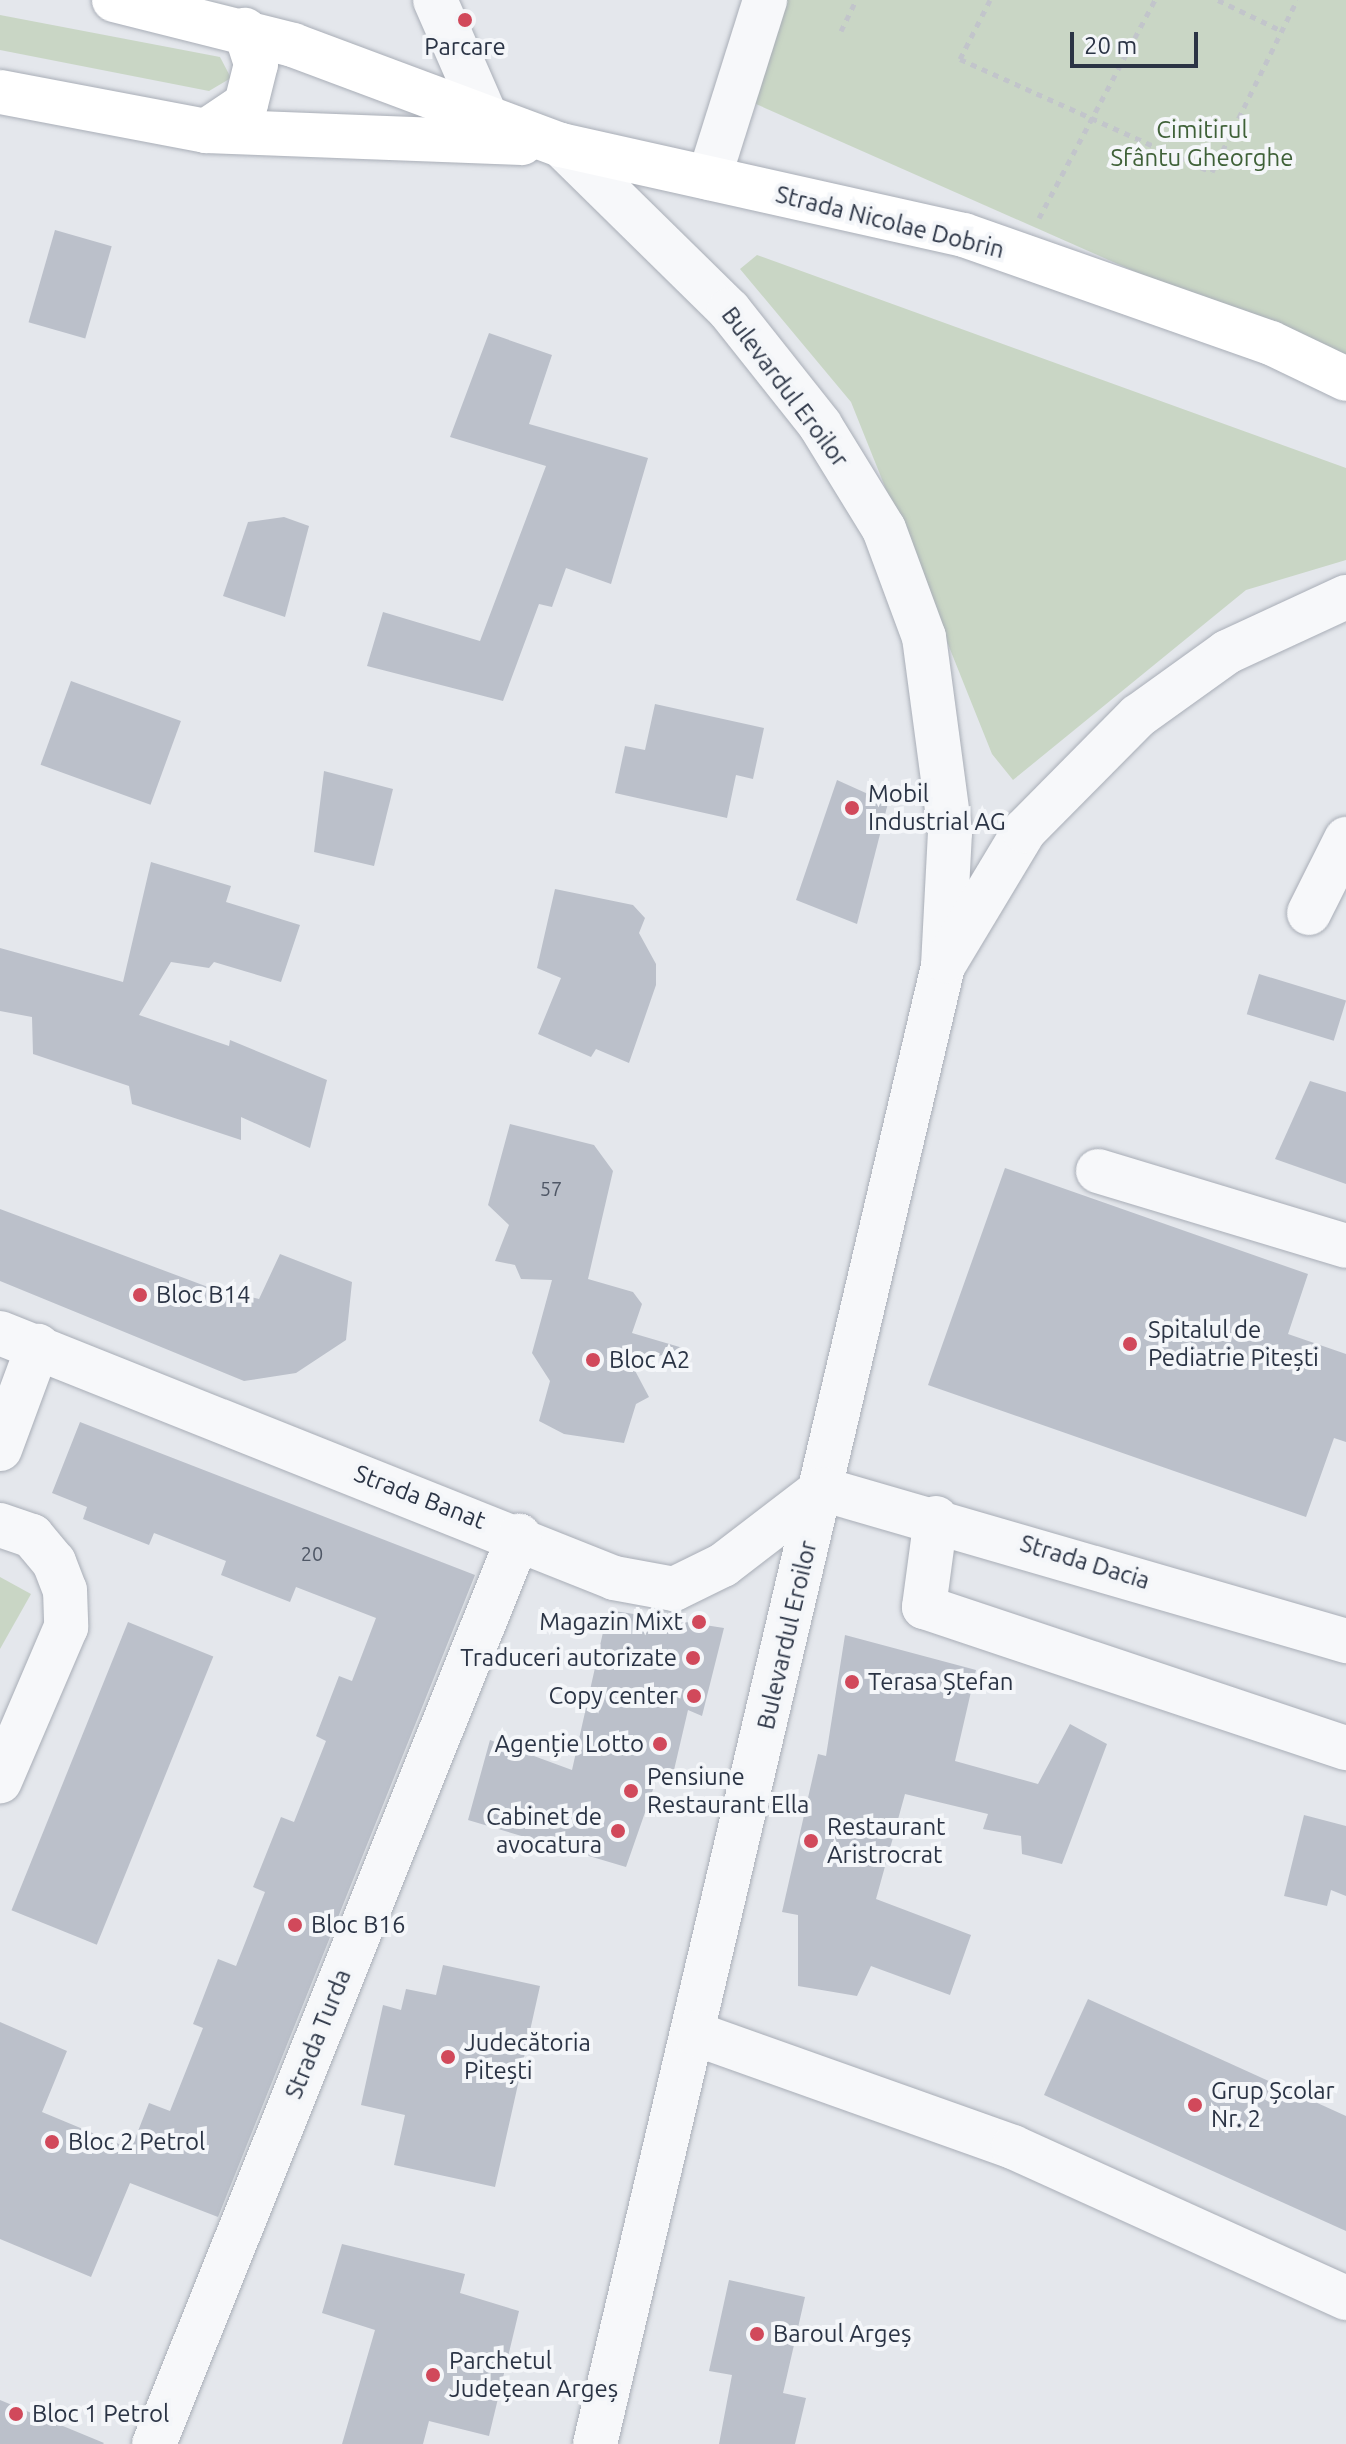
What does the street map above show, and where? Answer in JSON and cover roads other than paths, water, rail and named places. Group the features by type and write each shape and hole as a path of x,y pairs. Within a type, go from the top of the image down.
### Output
{"main road":[{"name":"Strada Nicolae Dobrin","path":"114,0 245,30 561,145 1018,254 1271,343 1346,379"},
{"path":"206,131 246,104 256,64 245,30"},
{"name":"Strada Nicolae Dobrin","path":"0,92 206,131 561,145"}],"street":[{"path":"435,0 486,117"},
{"path":"709,178 765,0"},
{"name":"Bulevardul Eroilor","path":"561,145 729,310 820,425 884,529 924,637 941,724 950,832 943,966 595,2444"},
{"name":"Bulevardul Eroilor","path":"943,966 1024,831 1091,759 1227,652 1346,597"},
{"path":"1309,913 1346,839"},
{"path":"1098,1171 1346,1246"},
{"path":"0,1449 19,1340"},
{"name":"Strada Banat","path":"19,1340 519,1536 614,1578 674,1589 723,1565 822,1489"},
{"name":"Strada Dacia","path":"822,1489 936,1518 1346,1641"},
{"path":"936,1518 924,1607 1346,1748"},
{"path":"0,1525 32,1536 54,1562 65,1590 66,1627 0,1781"},
{"name":"Strada Turda","path":"154,2444 519,1536"},
{"path":"693,2033 1013,2147 1346,2298"}],"place":[{"name":"Parcare","path":"465,20"},
{"name":"Mobil Industrial AG","path":"852,808"},
{"name":"Bloc B14","path":"140,1295"},
{"name":"Spitalul de Pediatrie Pitești","path":"1130,1344"},
{"name":"Bloc A2","path":"593,1360"},
{"name":"Magazin Mixt","path":"699,1622"},
{"name":"Traduceri autorizate","path":"693,1658"},
{"name":"Terasa Ștefan","path":"852,1682"},
{"name":"Copy center","path":"694,1696"},
{"name":"Agenție Lotto","path":"660,1744"},
{"name":"Pensiune Restaurant Ella","path":"631,1791"},
{"name":"Cabinet de avocatura","path":"618,1831"},
{"name":"Restaurant Aristrocrat","path":"811,1841"},
{"name":"Bloc B16","path":"295,1925"},
{"name":"Judecătoria Pitești","path":"448,2057"},
{"name":"Grup Școlar Nr. 2","path":"1195,2105"},
{"name":"Bloc 2 Petrol","path":"52,2142"},
{"name":"Baroul Argeș","path":"757,2334"},
{"name":"Parchetul Județean Argeș","path":"433,2375"},
{"name":"Bloc 1 Petrol","path":"16,2414"}],"park label":[{"name":"Cimitirul Sfântu Gheorghe","path":"1202,144"}]}
